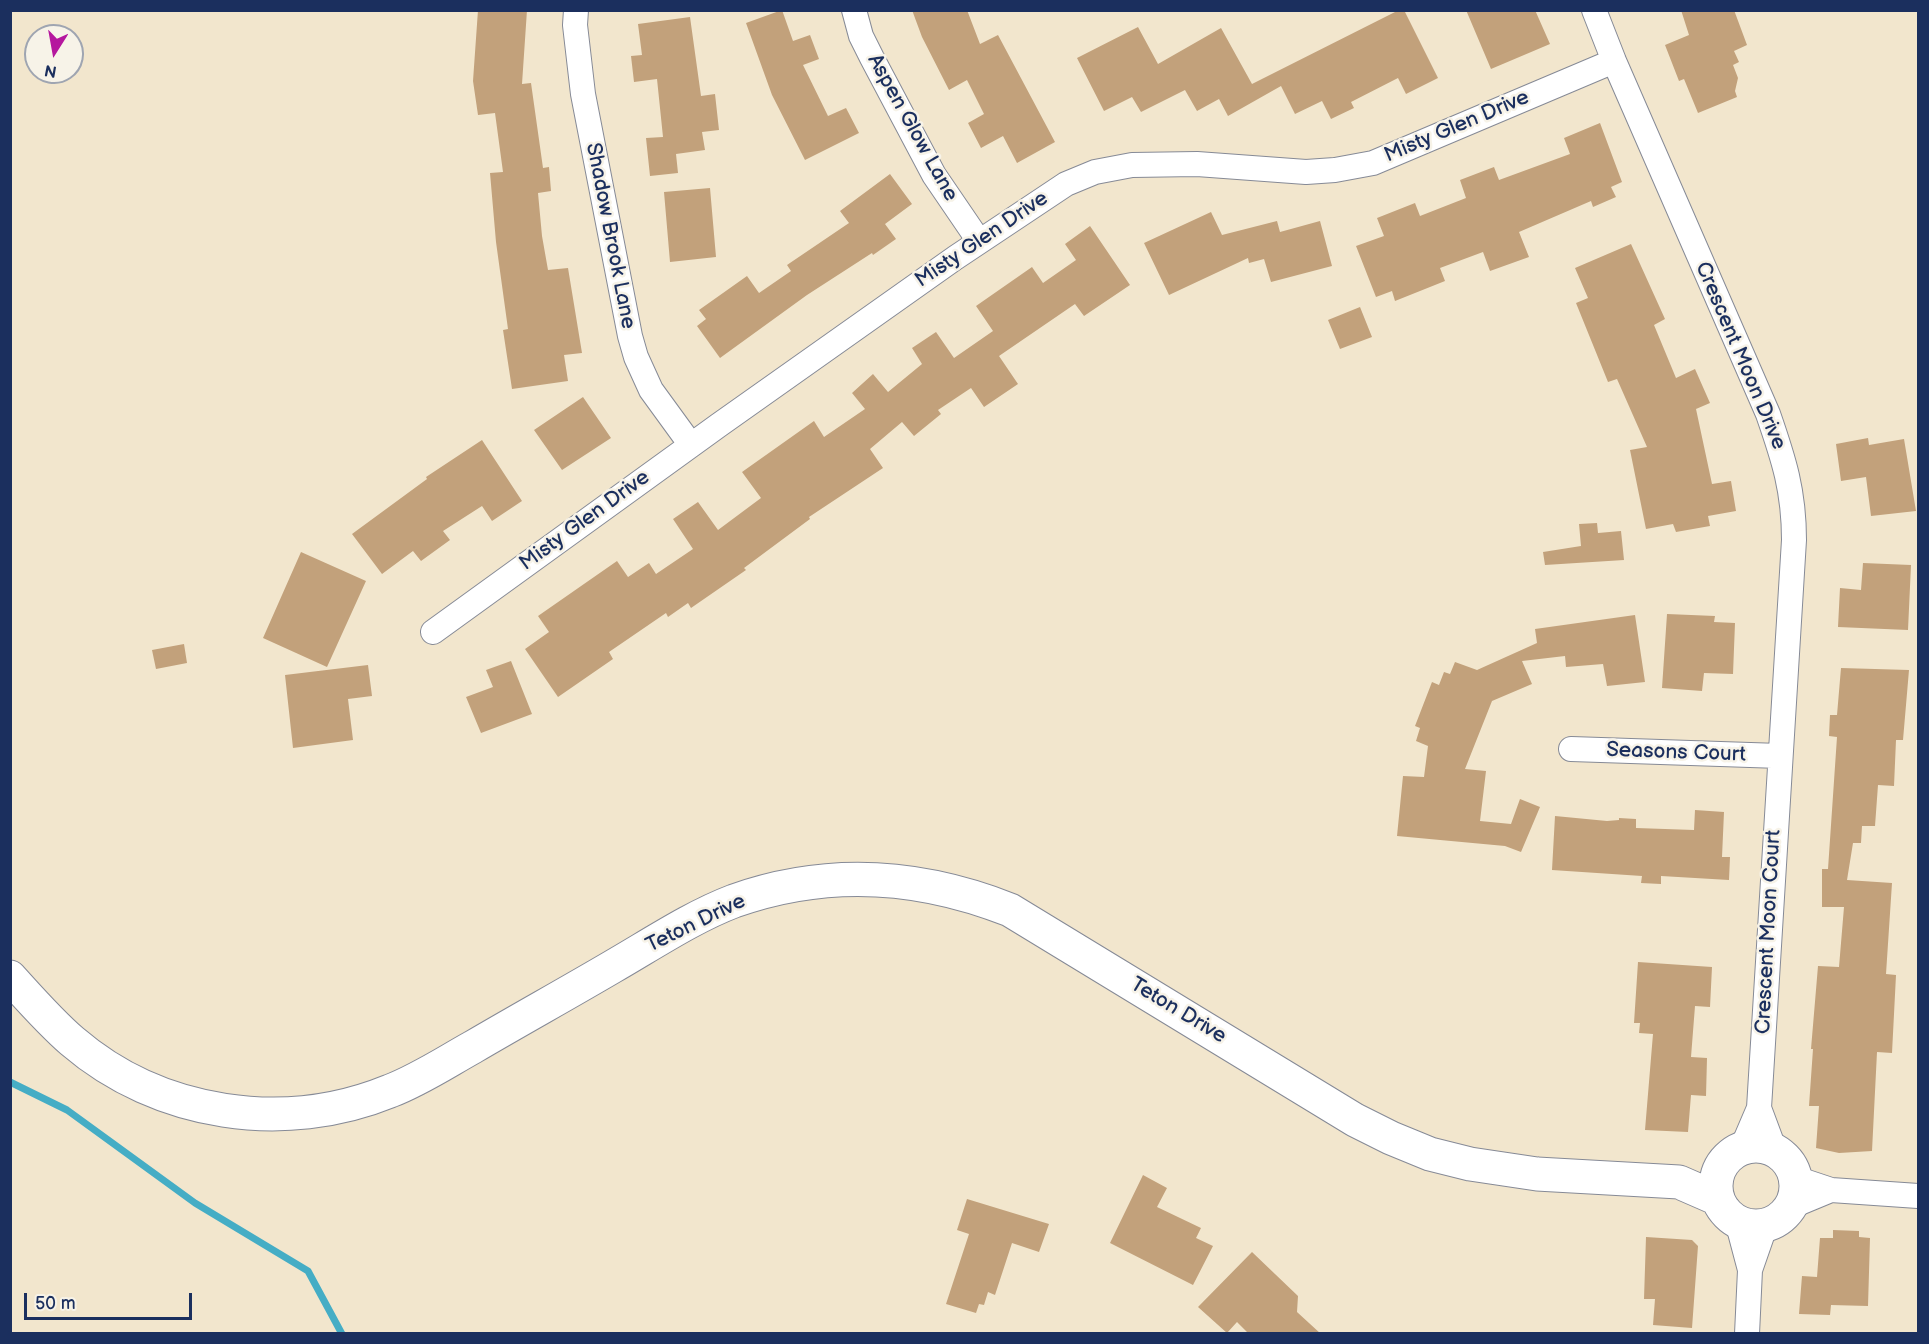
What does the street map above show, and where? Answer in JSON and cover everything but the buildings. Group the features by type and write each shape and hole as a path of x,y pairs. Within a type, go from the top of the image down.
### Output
{"street":[{"name":"Shadow Brook Lane","path":"576,10 575,25 583,94 630,336 640,367 651,390 691,445"},
{"name":"Aspen Glow Lane","path":"854,10 861,36 934,175 979,241"},
{"name":"Crescent Moon Drive","path":"1594,10 1614,61 1768,414 1791,488 1794,540 1780,756"},
{"name":"Misty Glen Drive","path":"433,632 691,445 979,241 1066,184 1095,172 1132,165 1163,164 1306,172 1373,163 1614,61"},
{"name":"Seasons Court","path":"1571,748 1780,756"},
{"name":"Crescent Moon Court","path":"1752,1193 1780,756"},
{"name":"Teton Drive","path":"10,977 79,1046 109,1067 157,1092 194,1104 231,1112 304,1113 352,1104 408,1083 685,926 732,902 771,890 834,880 897,880 960,892 1010,910 1355,1120 1430,1154 1510,1172 1680,1182 1752,1193 1831,1190 1918,1196"},
{"name":"Crescent Moon Court","path":"1759,1108 1774,1151"},
{"path":"1747,1334 1756,1147 1774,1151"}],"waterway":[{"path":"10,1082 67,1110 195,1203 308,1271 342,1334"}]}
